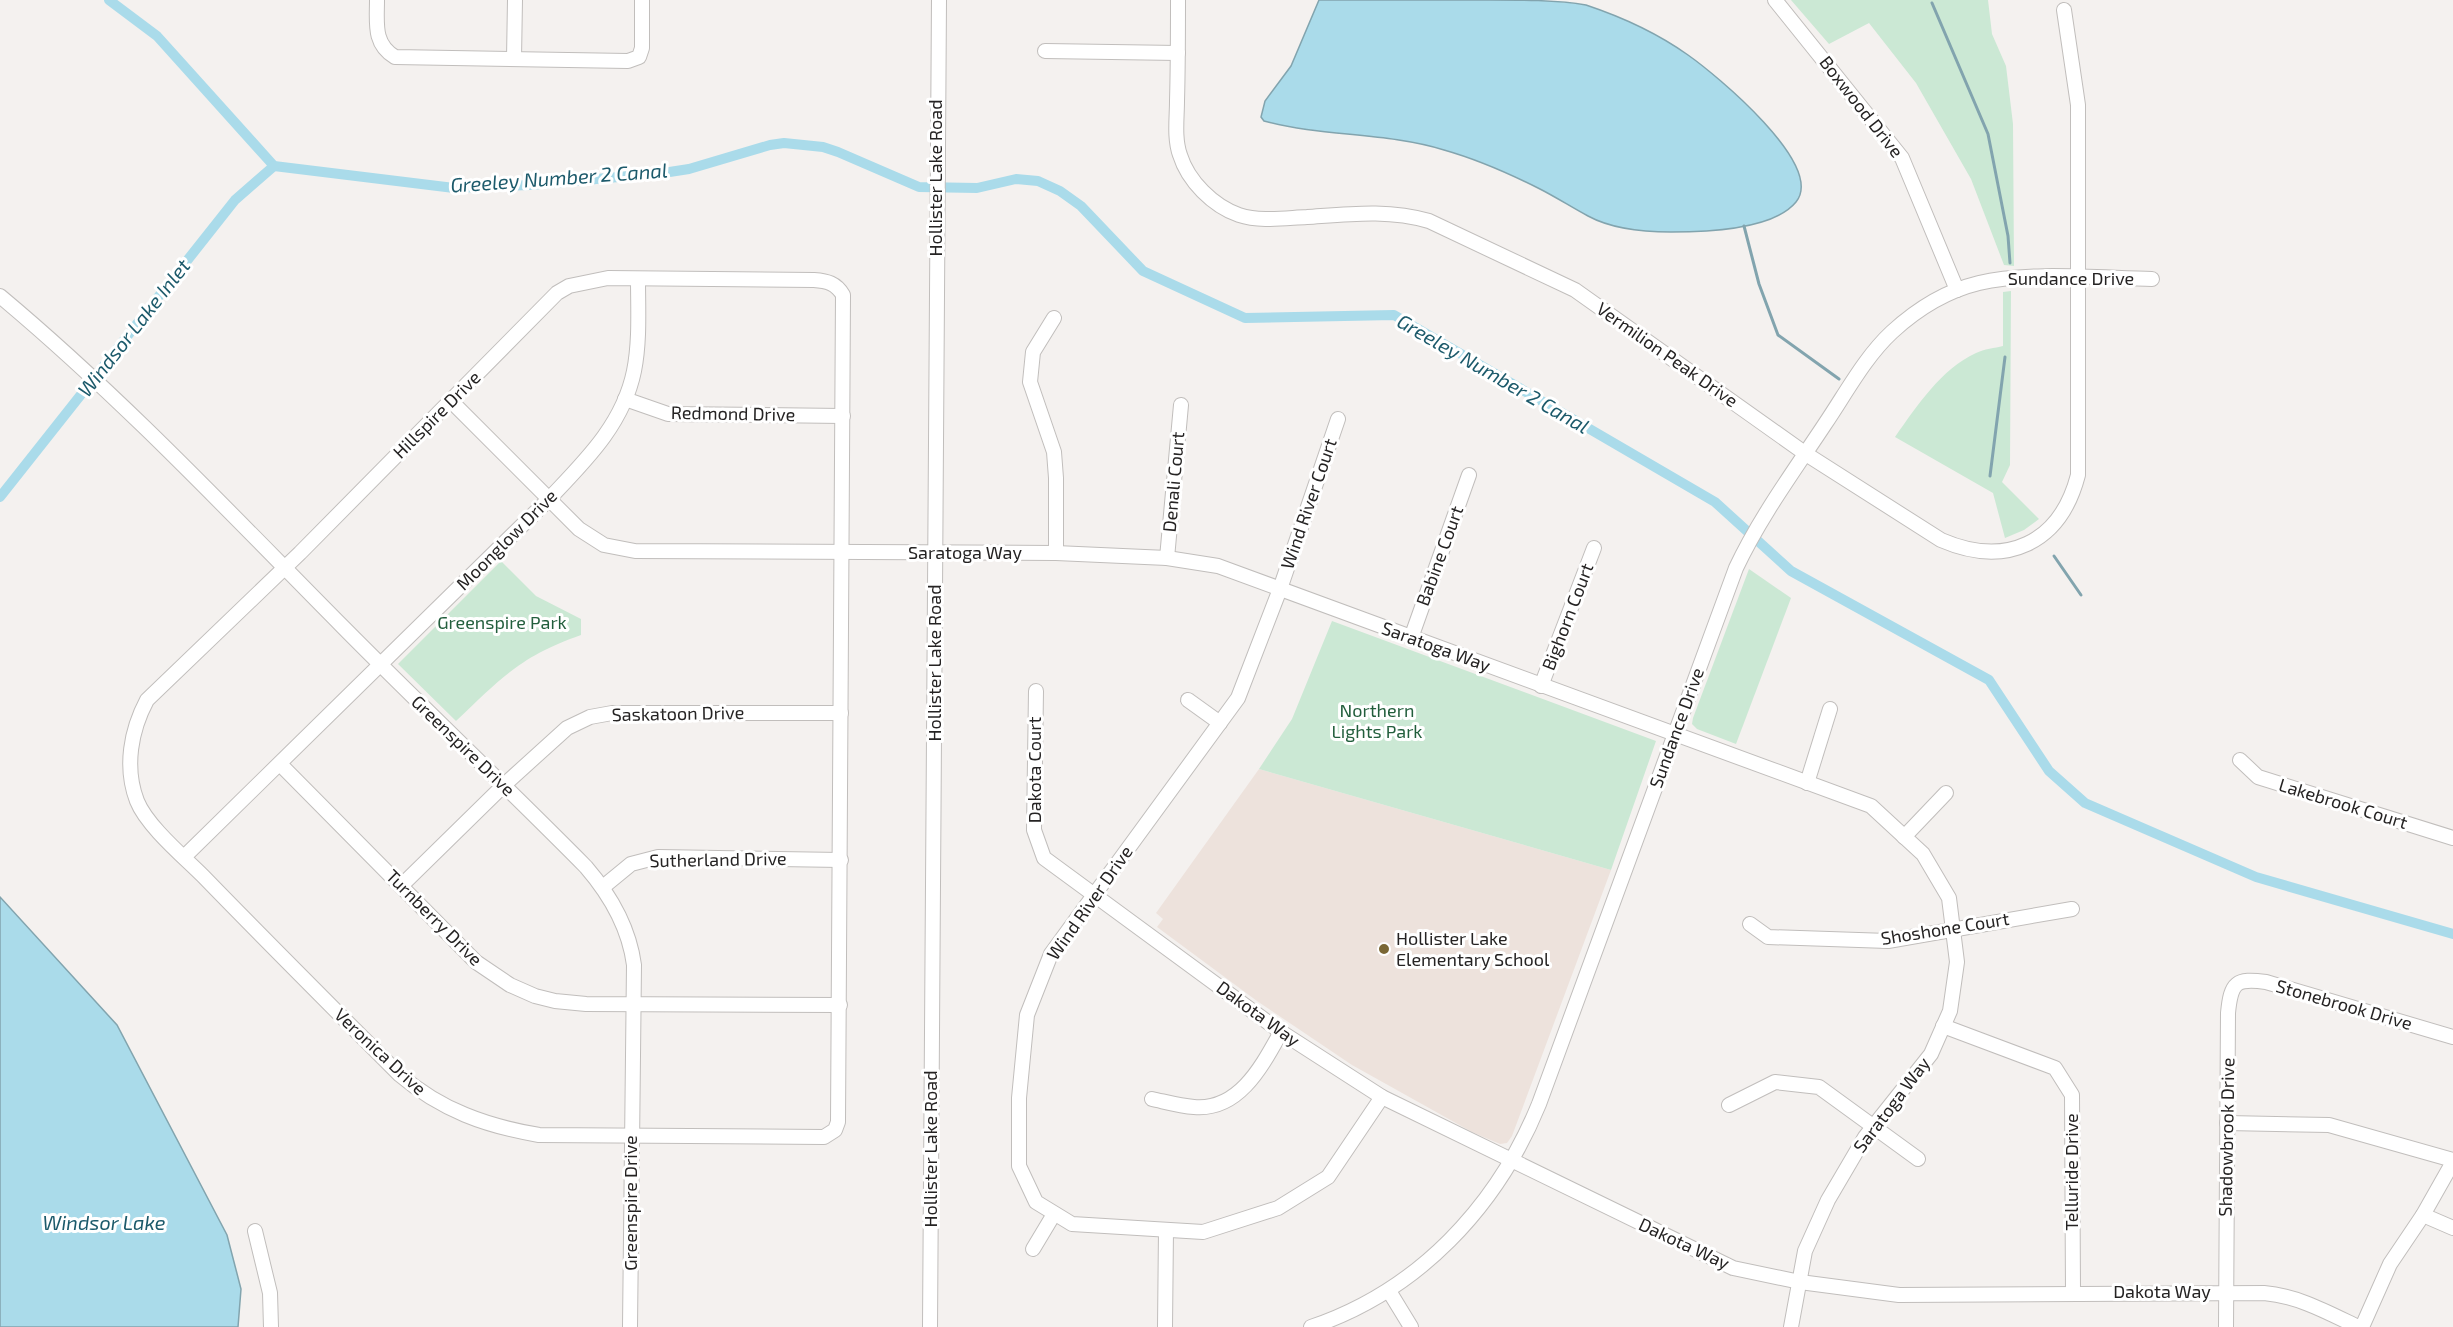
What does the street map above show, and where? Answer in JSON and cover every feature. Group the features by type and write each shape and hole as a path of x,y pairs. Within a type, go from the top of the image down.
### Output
{"street":[{"path":"377,0 377,34 380,45 395,57 628,61 639,57 642,48 642,0"},
{"path":"514,58 515,0"},
{"name":"Hollister Lake Road","path":"930,1327 936,553 936,171 939,0"},
{"name":"Vermilion Peak Drive","path":"1178,0 1179,153 1187,172 1218,204 1239,215 1261,219 1385,212 1407,214 1430,221 1575,290 1806,454 1941,540 1963,550 1978,552 2011,549 2039,538 2060,517 2073,494 2078,475 2078,105 2064,10"},
{"name":"Boxwood Drive","path":"1775,0 1902,158 1957,290"},
{"path":"1045,51 1178,53"},
{"name":"Sundance Drive","path":"1311,1327 1351,1311 1389,1291 1438,1253 1482,1206 1513,1160 1539,1104 1742,556 1760,523 1864,366 1890,334 1911,314 1936,299 1978,283 2009,277 2152,279"},
{"name":"Hillspire Drive","path":"131,747 138,717 147,700 285,566 557,293 569,286 588,281 638,279 814,280 831,283 839,287 844,301 843,416"},
{"name":"Moonglow Drive","path":"184,857 548,500 602,441 615,422 634,372 637,348 638,279"},
{"name":"Greenspire Drive","path":"0,296 75,359 110,393 504,785 603,887 624,924 632,949 630,1327"},
{"path":"1054,318 1034,352 1030,382 1054,452 1056,553"},
{"name":"Redmond Drive","path":"625,399 668,414 843,416"},
{"name":"Saratoga Way","path":"451,401 548,500 596,541 619,549 1056,553 1167,558 1218,566 1871,806 1923,854 1949,898 1957,962 1950,1011 1931,1054 1874,1126 1828,1200 1805,1251 1791,1327"},
{"name":"Denali Court","path":"1167,558 1181,405"},
{"path":"840,1005 843,416"},
{"name":"Wind River Court","path":"1280,589 1338,419"},
{"name":"Babine Court","path":"1411,638 1469,475"},
{"name":"Bighorn Court","path":"1541,686 1594,548"},
{"name":"Wind River Drive","path":"1280,589 1238,698 1051,954 1027,1015 1019,1098 1019,1166 1036,1202 1072,1224 1203,1232 1278,1208 1329,1177 1382,1097"},
{"name":"Dakota Court","path":"1036,691 1034,830 1044,858 1094,895"},
{"path":"1188,700 1220,723"},
{"path":"1807,783 1830,709"},
{"name":"Saskatoon Drive","path":"402,885 504,785 567,728 590,717 612,713 841,713"},
{"name":"Veronica Drive","path":"131,747 132,775 137,801 148,818 308,983 421,1093 470,1119 502,1129 539,1135 816,1138 831,1134 838,1122 840,1005"},
{"name":"Lakebrook Court","path":"2240,760 2258,777 2453,838"},
{"name":"Turnberry Drive","path":"280,764 476,962 510,986 534,996 555,1001 633,1004 840,1005"},
{"path":"1904,837 1946,793"},
{"name":"Sutherland Drive","path":"603,887 631,864 658,857 841,860"},
{"name":"Dakota Way","path":"1094,895 1281,1032 1382,1097 1733,1268 1800,1282 1899,1295 2073,1292 2226,1292 2281,1295 2314,1305 2358,1327"},
{"name":"Shoshone Court","path":"1750,924 1768,937 1888,940 2072,909"},
{"name":"Stonebrook Drive","path":"2236,984 2242,981 2266,982 2453,1037"},
{"name":"Shadowbrook Drive","path":"2226,1327 2228,1012 2232,990 2236,984"},
{"name":"Telluride Drive","path":"1943,1026 2055,1068 2072,1095 2073,1292"},
{"path":"1152,1099 1194,1107 1212,1107 1228,1101 1244,1090 1281,1032"},
{"path":"1729,1105 1774,1082 1819,1087 1918,1159"},
{"path":"2227,1123 2329,1125 2453,1161 2423,1215 2390,1264 2362,1327"},
{"path":"1033,1249 1054,1214"},
{"path":"2423,1215 2453,1228"},
{"path":"1165,1327 1166,1230"},
{"path":"255,1231 267,1273 270,1327"},
{"path":"1389,1291 1411,1327"}],"shaded area":[{"name":"Hollister Lake Elementary School","path":"1259,769 1611,870 1512,1136 1507,1143 1500,1144 1472,1132 1352,1065 1257,1001 1157,927 1163,919 1156,913"}],"green space":[{"path":"1791,0 1988,0 1992,34 2006,66 2013,124 2014,266 2004,265 1971,179 1916,83 1869,23 1829,44"},
{"path":"2011,291 2010,465 2002,482 2039,519 2024,530 2005,538 1993,493 1895,437 1941,378 1963,360 1976,353 2003,346 2003,292"},
{"name":"Greenspire Park","path":"501,561 536,596 581,619 581,635 542,651 527,660 486,692 456,721 398,664"},
{"path":"1749,569 1791,598 1736,744 1697,729 1692,724"},
{"name":"Northern Lights Park","path":"1332,621 1656,741 1611,870 1259,769 1292,719"}],"water":[{"path":"1319,0 1551,1 1586,5 1626,20 1688,55 1742,100 1763,122 1782,144 1796,166 1801,186 1796,202 1771,218 1737,228 1685,232 1629,229 1597,220 1515,177 1444,150 1399,140 1309,130 1264,121 1261,117 1265,101 1291,66"},
{"name":"Windsor Lake","path":"0,897 117,1025 227,1235 241,1289 238,1327 0,1327"}],"waterway":[{"name":"Greeley Number 2 Canal","path":"109,0 157,36 274,166 454,188 530,185 663,173 689,169 784,143 823,147 919,187 977,188 1016,179 1038,181 1060,191 1081,206 1143,271 1245,318 1394,315 1715,502 1791,571 1989,680 2049,771 2085,803 2256,877 2453,934"},
{"path":"1932,3 1988,134 2008,236 2010,263"},
{"name":"Windsor Lake Inlet","path":"0,497 235,200 274,166"},
{"path":"1744,226 1759,284 1778,335 1839,379"},
{"path":"1990,476 2005,357"},
{"path":"2054,556 2081,595"}],"place":[{"name":"Hollister Lake Elementary School","path":"1384,949"}]}
